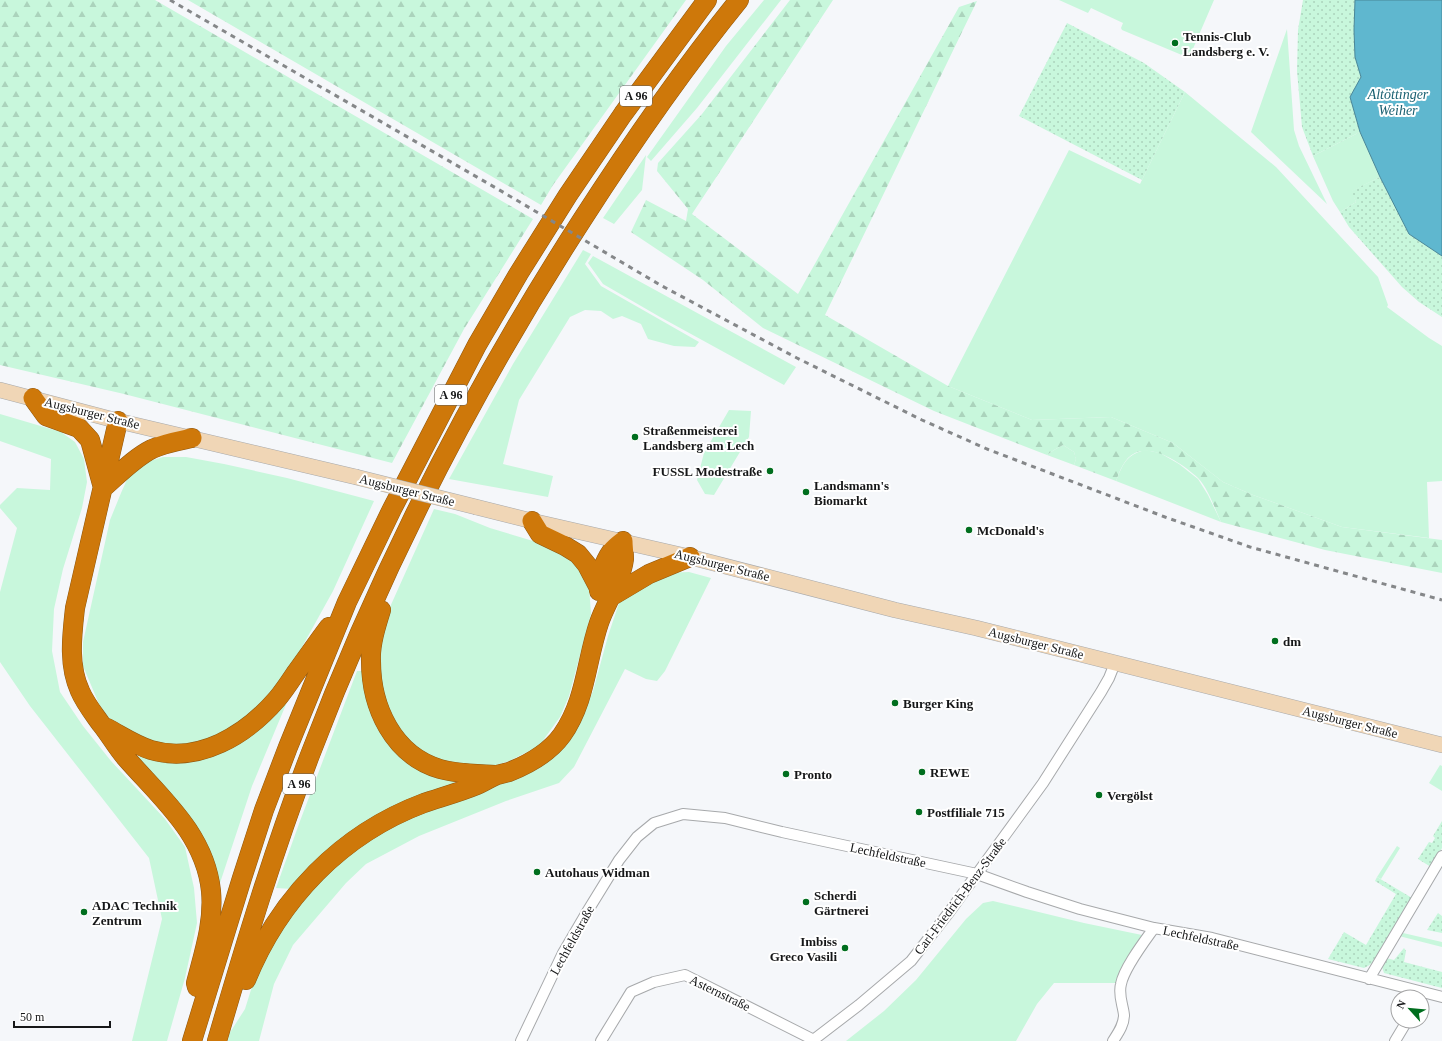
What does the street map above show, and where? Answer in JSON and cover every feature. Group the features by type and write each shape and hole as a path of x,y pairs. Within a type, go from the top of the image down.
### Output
{"highway":[{"name":"A 96","path":"192,1041 264,810 288,747 347,602 438,418 477,345 519,273 568,195 623,114 707,0"},
{"name":"A 96","path":"217,1040 263,885 308,760 347,665 405,537 455,436 498,356 540,285 642,129 739,0"},
{"path":"33,398 46,416 79,428 90,440 103,488"},
{"path":"118,421 75,608 71,639 73,669 80,691 89,708 125,758 172,809 192,835 205,863 211,890 211,925 196,983 198,1018"},
{"path":"103,488 137,459 152,449 169,442 192,438"},
{"path":"532,521 540,534 578,554 588,565 605,591"},
{"path":"405,537 376,624 370,660 372,688 380,713 392,734 407,750 422,761 456,772 496,775"},
{"path":"217,1040 236,1006 254,960 275,923 299,891 326,862 360,836 389,818 424,803 480,784 496,775 530,763 547,750 562,735 573,715 583,691 605,591 603,570 611,552 623,541"},
{"path":"605,591 690,557"},
{"path":"102,725 137,744 152,750 167,753 187,753 205,750 225,742 241,732 277,699 347,602"}],"main road":[{"name":"Augsburger Straße","path":"0,390 118,421 356,477 532,521 690,557 895,610 968,626 1115,662 1442,745"}],"street":[{"name":"Carl-Friedrich-Benz-Straße","path":"813,1040 859,1005 911,961 1043,783 1101,692 1109,678 1115,662"},
{"name":"Lechfeldstraße","path":"522,1041 563,953 619,860 637,837 654,823 683,814 724,818 977,874 1080,909 1154,928 1212,938 1402,989"},
{"path":"1369,979 1442,856"},
{"path":"1113,1041 1121,1028 1124,1017 1120,995 1120,984 1125,972 1154,928"},
{"name":"Asternstraße","path":"601,1041 631,992 654,982 685,976 813,1040"},
{"name":"Lechfeldstraße","path":"1430,996 1442,997"},
{"path":"1395,1041 1402,1029"}],"green space":[{"path":"0,0 155,0 533,219 464,329 392,463 124,394 0,365"},
{"path":"188,0 686,0 553,185 541,205"},
{"path":"764,0 781,0 697,108 651,161 647,157 726,46"},
{"path":"790,0 833,0 692,214 798,294 959,7 977,1 825,315 948,386 1032,420 1111,417 1173,443 1223,482 1253,495 1342,527 1442,540 1442,573 1325,550 1221,522 1202,482 1177,462 1151,451 1143,451 1131,455 1123,465 1116,481 1074,465 1076,459 1074,452 1063,445 1047,455 934,411 763,328 703,280 631,232 646,200 686,221 688,209 657,171 658,163 702,114"},
{"name":"Tennis-Club Landsberg e. V.","path":"1059,0 1214,0 1189,58 1122,30 1121,28 1123,23 1091,8 1088,13"},
{"path":"1303,0 1355,0 1355,57 1361,77 1350,97 1360,132 1313,156 1302,127 1297,71 1298,30"},
{"path":"1067,23 1144,63 1185,92 1142,180 1019,116"},
{"path":"1287,29 1294,130 1299,146 1327,204 1251,132"},
{"path":"1185,92 1276,167 1378,277 1388,305 1387,307 1442,346 1442,481 1427,482 1429,538 1342,527 1253,495 1223,482 1173,443 1111,417 1032,420 948,386 1069,150 1140,184"},
{"path":"1360,132 1380,177 1352,191 1356,202 1340,212 1333,201 1313,156"},
{"path":"646,155 642,190 614,224 603,218"},
{"path":"1380,177 1409,234 1442,256 1442,317 1419,302 1402,287 1349,227 1340,212 1356,202 1351,191"},
{"path":"583,250 591,254 585,264 601,286 699,342 695,347 674,346 648,339 641,324 622,316 613,319 601,311 585,310 570,317 519,400 503,464 553,476 548,497 449,479 513,364"},
{"path":"593,256 796,367 784,385 603,284 588,263"},
{"path":"729,410 751,411 749,437 714,495 705,494 697,480 704,453"},
{"path":"0,414 61,432 75,442 84,459 87,482 82,508 63,569 54,609 52,651 60,692 83,726 111,761 165,819 185,847 194,888 197,923 185,978 167,1041 132,1041 162,919 149,858 30,706 0,662 0,592 17,528 0,508 0,505 17,488 50,490 51,459 0,441"},
{"path":"1063,445 1074,452 1076,459 1074,465 1047,455"},
{"path":"1145,450 1160,453 1179,464 1198,479 1208,495 1221,522 1116,481 1126,461 1133,455"},
{"path":"163,457 186,457 224,464 287,478 374,501 333,591 297,656 272,693 253,713 224,735 187,748 141,740 109,718 99,704 83,666 83,642 110,520 129,475 147,462"},
{"path":"434,509 455,514 490,528 563,550 574,557 589,586 591,614 569,696 560,717 539,746 509,761 487,768 460,766 425,755 396,728 377,687 381,627"},
{"path":"689,572 711,578 665,671 657,681 646,679 625,669 574,767 559,783 506,801 419,836 366,864 346,883 293,945 274,984 259,1041 228,1041 229,1034 245,1009 260,961 279,929 328,867 390,823 510,778 582,717 593,691 619,603 662,573"},
{"path":"357,671 362,671 365,691 372,718 388,741 455,780 453,787 292,889 276,888 300,821"},
{"path":"292,690 252,786 218,889 137,756 167,762 187,762"},
{"path":"1440,765 1442,766 1442,791 1429,783"},
{"path":"1442,821 1442,848 1431,867 1418,859 1429,842 1432,843 1435,838 1433,836"},
{"path":"1397,846 1400,848 1381,879 1377,877"},
{"path":"1377,877 1412,898 1372,963 1368,966 1364,968 1328,959 1344,932 1366,945 1396,894 1375,881"},
{"path":"993,901 1084,923 1142,935 1121,970 1117,983 1054,983 1037,1004 1016,1041 846,1041 884,1011 916,980 966,919 983,903"},
{"path":"1438,913 1442,916 1442,933 1427,930"},
{"path":"1403,933 1442,942 1442,947 1399,936"},
{"path":"1404,948 1406,951 1404,962 1442,972 1442,988 1384,973 1382,967 1386,958 1394,960"}],"water":[{"name":"Altöttinger Weiher","path":"1355,0 1442,0 1442,256 1409,234 1380,177 1360,132 1350,97 1361,77 1355,57"}],"railway":[{"path":"170,0 496,188 662,286 797,358 922,420 987,449 1165,517 1250,547 1442,600"}],"place":[{"name":"Tennis-Club Landsberg e. V.","path":"1175,43"},
{"name":"Straßenmeisterei Landsberg am Lech","path":"635,437"},
{"name":"FUSSL Modestraße","path":"770,471"},
{"name":"Landsmann's Biomarkt","path":"806,492"},
{"name":"McDonald's","path":"969,530"},
{"name":"dm","path":"1275,641"},
{"name":"Burger King","path":"895,703"},
{"name":"REWE","path":"922,772"},
{"name":"Pronto","path":"786,774"},
{"name":"Vergölst","path":"1099,795"},
{"name":"Postfiliale 715","path":"919,812"},
{"name":"Autohaus Widman","path":"537,872"},
{"name":"Scherdi Gärtnerei","path":"806,902"},
{"name":"ADAC Technik Zentrum","path":"84,912"},
{"name":"Imbiss Greco Vasili","path":"845,948"}]}
